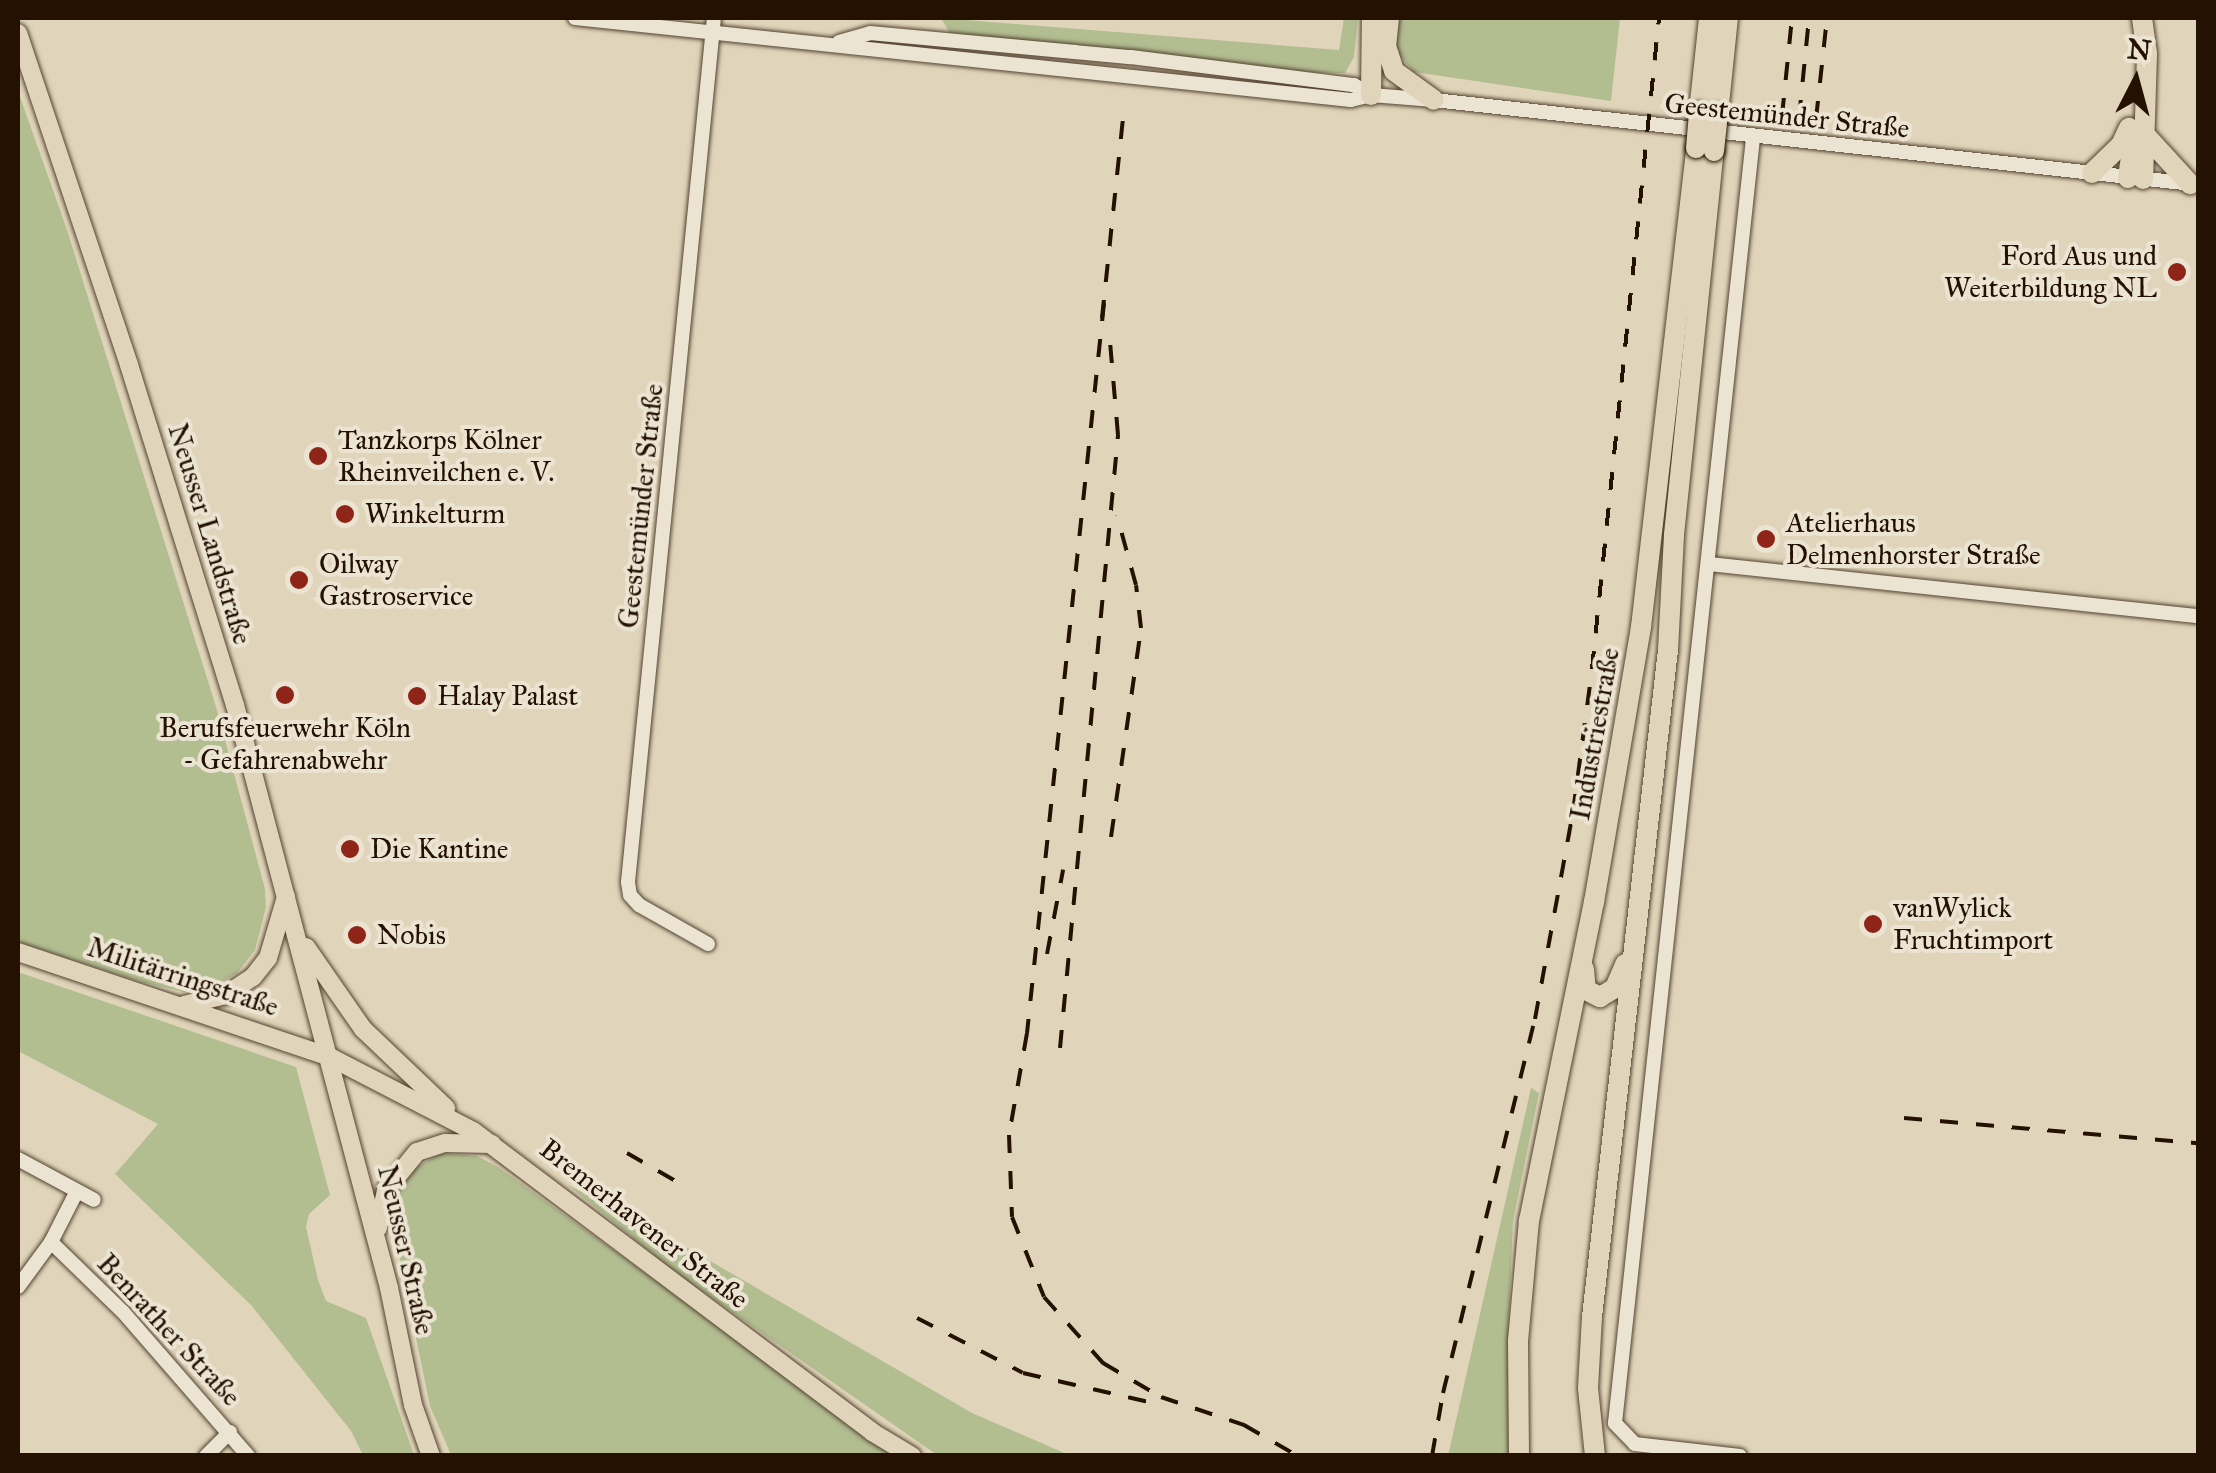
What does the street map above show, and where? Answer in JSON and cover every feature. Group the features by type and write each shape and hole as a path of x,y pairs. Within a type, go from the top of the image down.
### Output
{"highway":[{"path":"1370,94 1368,49 1372,18"},
{"path":"1370,94 1386,46 1389,18"},
{"name":"Industriestraße","path":"1595,1456 1588,1388 1592,1317 1668,650 1709,113 1708,18"},
{"name":"Industriestraße","path":"1709,113 1724,60 1728,18"},
{"path":"1724,60 1740,18"},
{"path":"2135,178 2147,54 2142,18"},
{"path":"1386,46 1394,71 1434,100"},
{"path":"2135,178 2146,137 2141,106"},
{"path":"2092,173 2122,145 2141,106"},
{"path":"2146,137 2194,184"},
{"name":"Industriestraße","path":"1520,1456 1518,1341 1529,1221 1589,924 1640,627 1705,150"},
{"path":"1589,924 1583,978 1592,996 1600,997 1615,988 1634,939"}],"main road":[{"name":"Neusser Landstraße","path":"18,34 202,596 330,1057"},
{"path":"183,1005 226,994 253,978 268,958 286,897"},
{"path":"297,934 363,1028 472,1131"},
{"name":"Militärringstraße","path":"18,952 330,1057"},
{"name":"Bremerhavener Straße","path":"330,1057 492,1144 872,1432 912,1456"},
{"name":"Neusser Straße","path":"330,1057 413,1404 431,1456"},
{"path":"376,1237 382,1200 397,1172 417,1152 445,1144 492,1144"}],"street":[{"name":"Geestemünder Straße","path":"575,18 714,24 833,44 1352,100 1370,94 1434,100 2194,184"},
{"name":"Geestemünder Straße","path":"708,944 634,900 628,882 714,24"},
{"path":"1740,1456 1636,1444 1615,1423 1752,138"},
{"path":"1709,564 2198,616"},
{"path":"18,1159 94,1200"},
{"path":"18,1286 51,1242 77,1190"},
{"name":"Benrather Straße","path":"51,1242 123,1312 248,1456"},
{"path":"206,1456 230,1432"}],"green space":[{"path":"941,18 1339,50 1344,18 1358,18 1354,57 1345,73 1273,72 1236,63 951,35"},
{"path":"1399,18 1620,18 1611,101 1414,72 1396,51"},
{"path":"18,91 67,230 217,710 265,889 266,907 255,950 237,973 207,991 184,992 141,982 18,942"},
{"path":"18,972 296,1067 330,1195 309,1214 306,1227 318,1280 326,1301 366,1318 414,1455 363,1455 351,1431 251,1305 115,1174 158,1124 18,1051"},
{"path":"1531,1088 1539,1093 1513,1221 1508,1338 1512,1455 1448,1456"},
{"path":"441,1153 477,1156 498,1167 898,1455 451,1455 430,1406 389,1205 405,1174"},
{"path":"568,1185 667,1236 972,1413 1069,1455 937,1455 676,1273"}],"railway":[{"path":"1432,1456 1443,1393 1535,1019 1573,812 1592,669 1659,18"},
{"path":"1782,116 1792,18"},
{"path":"1799,118 1809,18"},
{"path":"1816,119 1827,18"},
{"path":"1102,318 1124,109"},
{"path":"1104,303 1027,1033 1009,1135 1012,1217 1044,1297 1103,1363 1161,1397 1244,1425 1298,1456"},
{"path":"1060,1048 1118,435 1110,341"},
{"path":"1111,837 1141,628 1136,585 1117,516"},
{"path":"1047,954 1063,870"},
{"path":"1904,1118 2198,1143"},
{"path":"627,1153 681,1184"},
{"path":"917,1318 1023,1373 1157,1404"}],"place":[{"name":"Ford Aus und Weiterbildung NL","path":"2177,272"},
{"name":"Tanzkorps Kölner Rheinveilchen e. V.","path":"318,456"},
{"name":"Winkelturm","path":"345,514"},
{"name":"Atelierhaus Delmenhorster Straße","path":"1766,539"},
{"name":"Oilway Gastroservice","path":"299,580"},
{"name":"Berufsfeuerwehr Köln - Gefahrenabwehr","path":"285,695"},
{"name":"Halay Palast","path":"417,696"},
{"name":"Die Kantine","path":"350,849"},
{"name":"vanWylick Fruchtimport","path":"1873,924"},
{"name":"Nobis","path":"357,935"}]}
